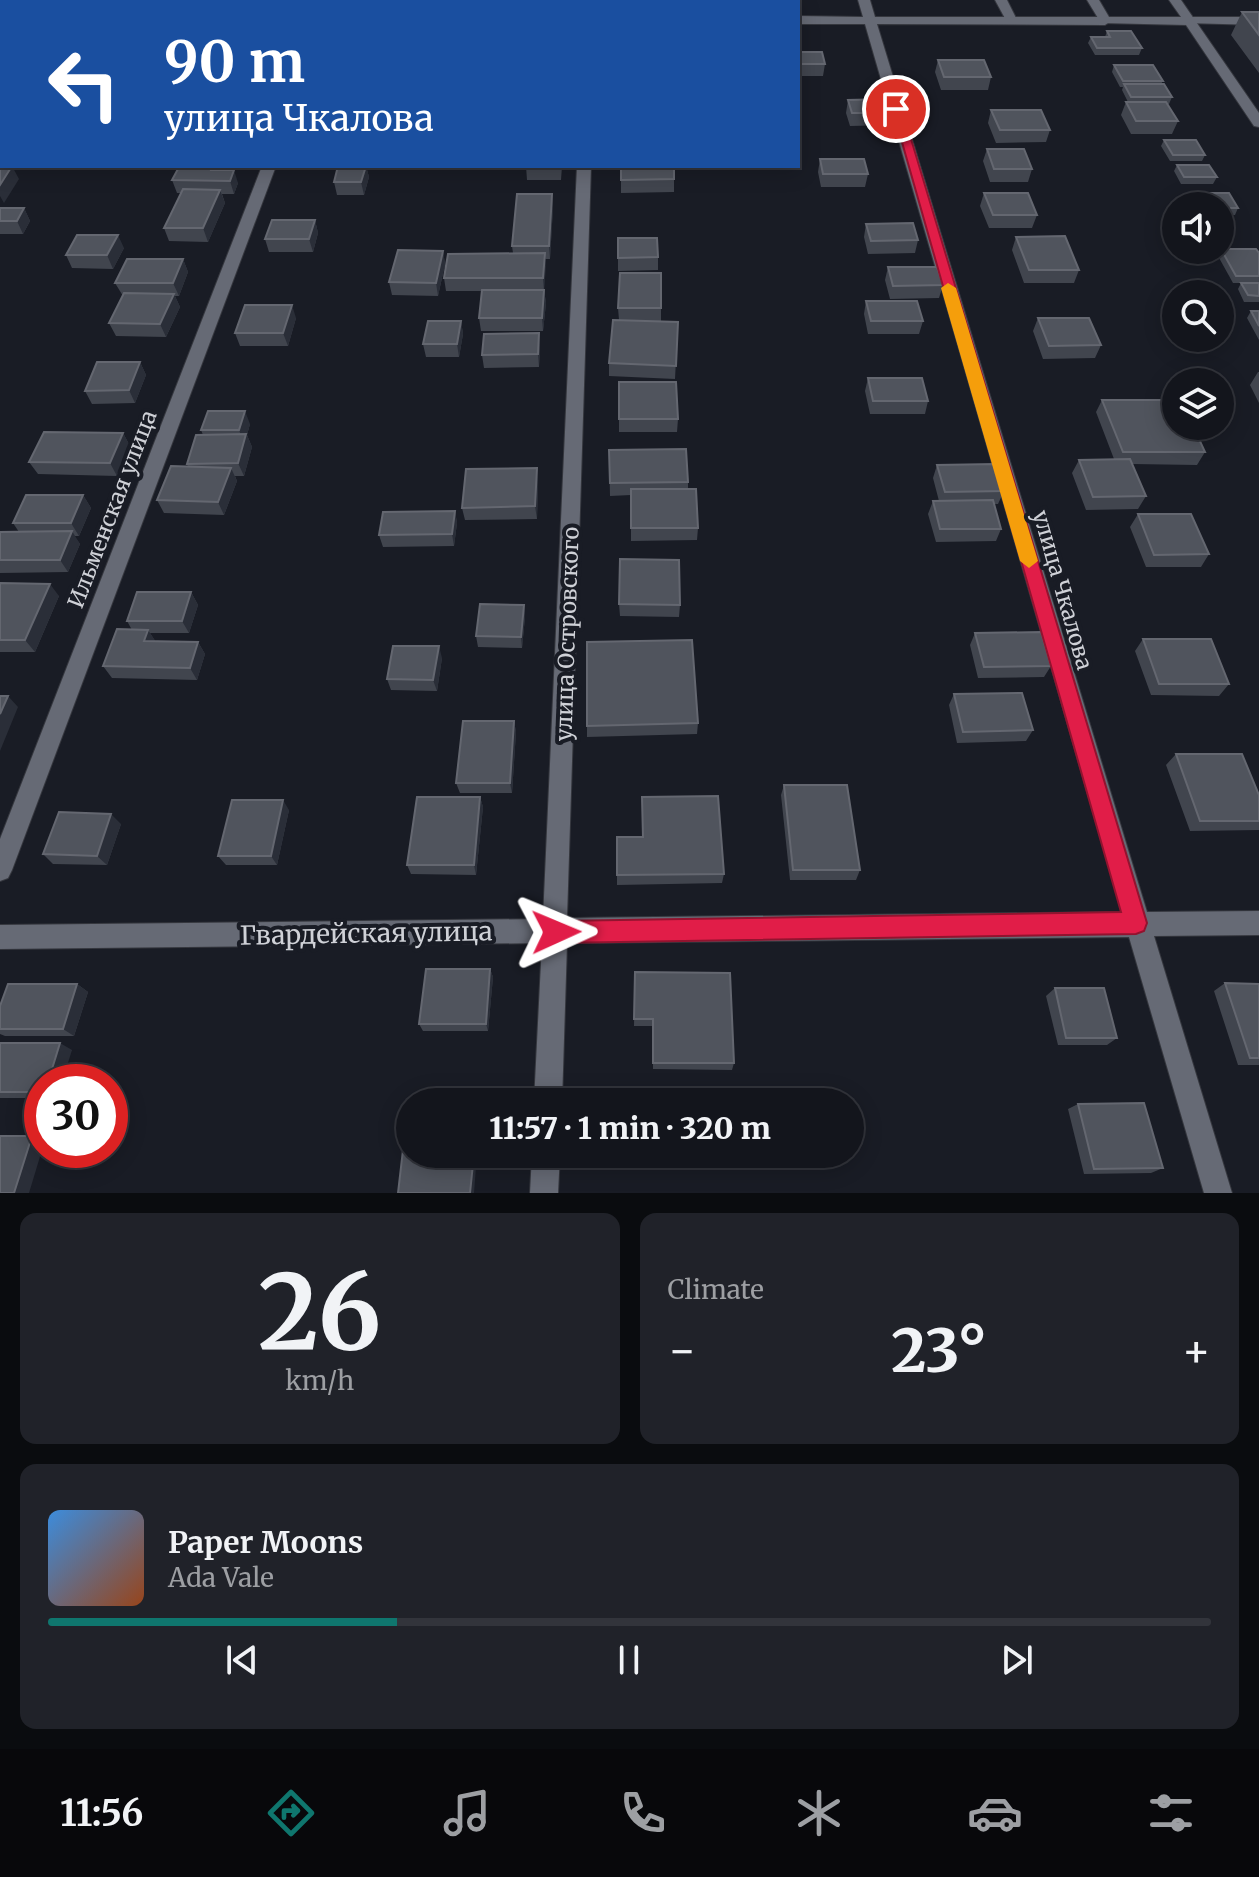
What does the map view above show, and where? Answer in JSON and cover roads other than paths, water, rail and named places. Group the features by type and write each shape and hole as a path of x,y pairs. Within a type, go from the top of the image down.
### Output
{"street":[{"path":"1001,0 1011,20"},
{"path":"1093,0 1105,21"},
{"path":"1175,0 1259,123"},
{"path":"800,20 866,10 1011,20 1259,21"},
{"name":"улица Чкалова","path":"866,10 1218,1193"},
{"name":"Ильменская улица","path":"0,870 268,168"},
{"name":"улица Островского","path":"549,1088 584,168"},
{"name":"Гвардейская улица","path":"0,937 1259,923"},
{"path":"544,1193 545,1168"}]}
